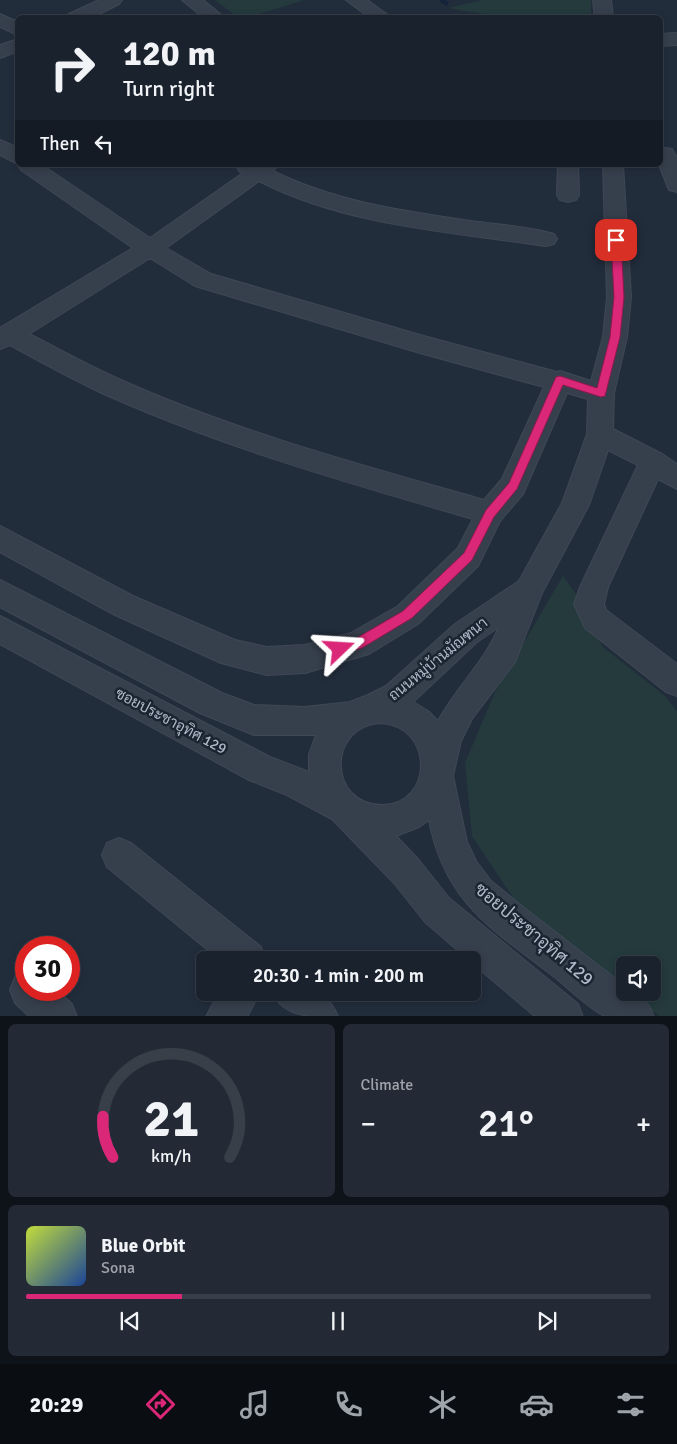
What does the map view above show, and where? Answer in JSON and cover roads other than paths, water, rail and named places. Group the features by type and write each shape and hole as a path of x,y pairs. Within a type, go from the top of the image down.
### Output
{"street":[{"path":"81,15 113,0"},
{"path":"191,0 212,15"},
{"path":"355,0 378,15"},
{"path":"602,0 604,15"},
{"path":"0,19 15,28"},
{"path":"663,40 677,39"},
{"path":"0,52 15,45"},
{"path":"0,146 15,156"},
{"path":"667,154 677,184"},
{"path":"31,167 149,249 203,280 420,344 560,380 601,393"},
{"path":"568,167 568,195"},
{"name":"ถนนหมู่บ้านมัณฑนา","path":"438,770 446,737 461,709 504,652 529,590 575,505 600,434 601,393 615,337 619,297 613,167"},
{"path":"4,337 149,249 257,168 306,193 358,208 546,240"},
{"path":"4,337 86,375 208,425 311,461 490,513"},
{"path":"0,538 123,605 232,653 267,661 305,659 358,644 408,615 468,556 490,513 513,486 560,380"},
{"path":"600,434 653,461 677,478"},
{"path":"653,461 594,586 589,604 595,618 677,682"},
{"name":"ถนนหมู่บ้านมัณฑนา","path":"362,713 397,696 466,633 529,590"},
{"name":"ซอยประชาอุทิศ 129","path":"0,593 211,703 254,720 305,722 390,710 407,716 422,727 434,743 451,845 464,873 479,893 519,927 636,1016"},
{"name":"ซอยประชาอุทิศ 129","path":"0,629 260,768 298,784 362,818 381,822 401,819 418,810 431,796 438,770"},
{"name":"ซอยประชาอุทิศ 129","path":"362,713 339,726 329,741 324,758 325,776 332,794 406,872 437,910 565,1016"},
{"path":"119,855 237,951"},
{"path":"42,1001 59,1016"},
{"path":"224,1016 235,1001"},
{"path":"301,1001 320,1016"}],"waterway":[{"path":"442,0 446,3"}]}
